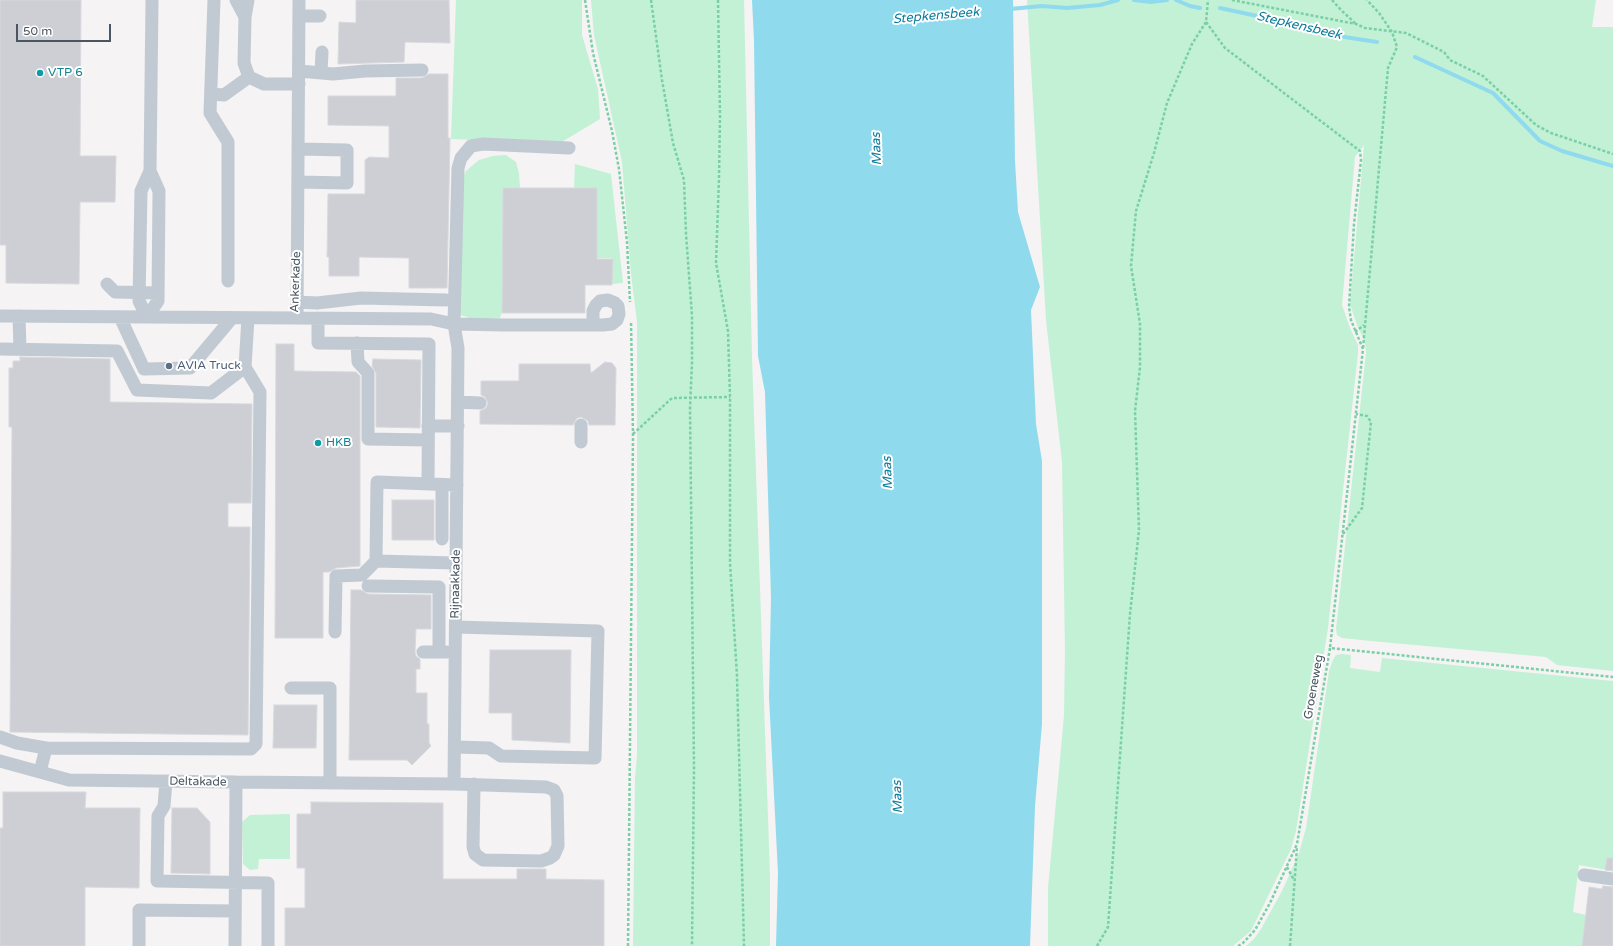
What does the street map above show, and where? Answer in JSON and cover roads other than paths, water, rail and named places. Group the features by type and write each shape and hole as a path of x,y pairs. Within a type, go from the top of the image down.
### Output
{"street":[{"path":"214,0 210,113 228,142 228,281"},
{"path":"236,0 245,17"},
{"path":"248,0 245,17 244,63 249,77 264,84 321,73 333,74 365,71 422,70"},
{"name":"Ankerkade","path":"0,316 296,318 299,0"},
{"path":"150,171 159,191 158,301 147,317 139,301 139,292 141,191 150,171 152,1"},
{"path":"299,16 320,16"},
{"path":"321,73 322,52"},
{"path":"211,94 224,95 249,77"},
{"name":"Rijnaakkade","path":"454,784 456,747 458,348 454,324 458,168 461,158 471,146 483,144 568,148"},
{"path":"298,149 347,150 346,183 298,182"},
{"path":"107,284 115,292 158,293"},
{"path":"297,302 317,303 361,298 446,300"},
{"path":"19,316 20,349"},
{"path":"120,317 144,369 190,368 232,318"},
{"path":"0,737 17,743 46,748 251,749 256,744 260,392 245,367 248,318"},
{"path":"296,318 431,319 454,324 593,325"},
{"path":"318,318 318,343 429,344 428,484"},
{"path":"357,343 358,362 368,372 368,439 428,440"},
{"path":"0,349 117,352 137,390 212,393 245,367"},
{"path":"458,402 480,404"},
{"path":"581,425 581,442"},
{"path":"428,426 458,426"},
{"path":"335,632 336,576 362,575 376,561 377,482 457,485"},
{"path":"442,485 442,539"},
{"path":"376,561 456,563"},
{"path":"368,586 439,587 439,652"},
{"path":"456,627 598,631 595,758 501,756 489,748 456,747"},
{"path":"423,652 456,652"},
{"path":"291,688 330,688 330,782"},
{"path":"40,772 46,748"},
{"name":"Deltakade","path":"0,761 69,780 236,782 235,946"},
{"path":"166,781 164,806 158,816 157,881 268,882 268,946"},
{"path":"236,782 474,784 546,787 554,790 557,796 558,846 554,855 541,861 503,861 483,860 475,854 473,847 474,784"},
{"path":"1584,875 1613,879"},
{"path":"139,946 139,910 235,911"}],"water":[{"name":"Maas","path":"752,0 1013,0 1015,161 1018,212 1040,287 1031,310 1036,424 1042,461 1042,724 1035,806 1030,946 776,946 778,873 769,697 771,598 765,392 758,356 754,40"}],"waterway":[{"name":"Stepkensbeek","path":"1010,9 1042,6 1067,8 1100,5 1118,0"},
{"name":"Stepkensbeek","path":"1134,0 1151,2 1167,0"},
{"name":"Stepkensbeek","path":"1176,0 1190,6 1200,8"},
{"name":"Stepkensbeek","path":"1220,8 1271,19 1290,26 1377,42"},
{"name":"Stepkensbeek","path":"1415,57 1493,93 1540,141 1562,151 1613,166"}],"place":[{"name":"VTP 6","path":"40,73"},
{"name":"AVIA Truck","path":"169,366"},
{"name":"HKB","path":"318,443"}]}
